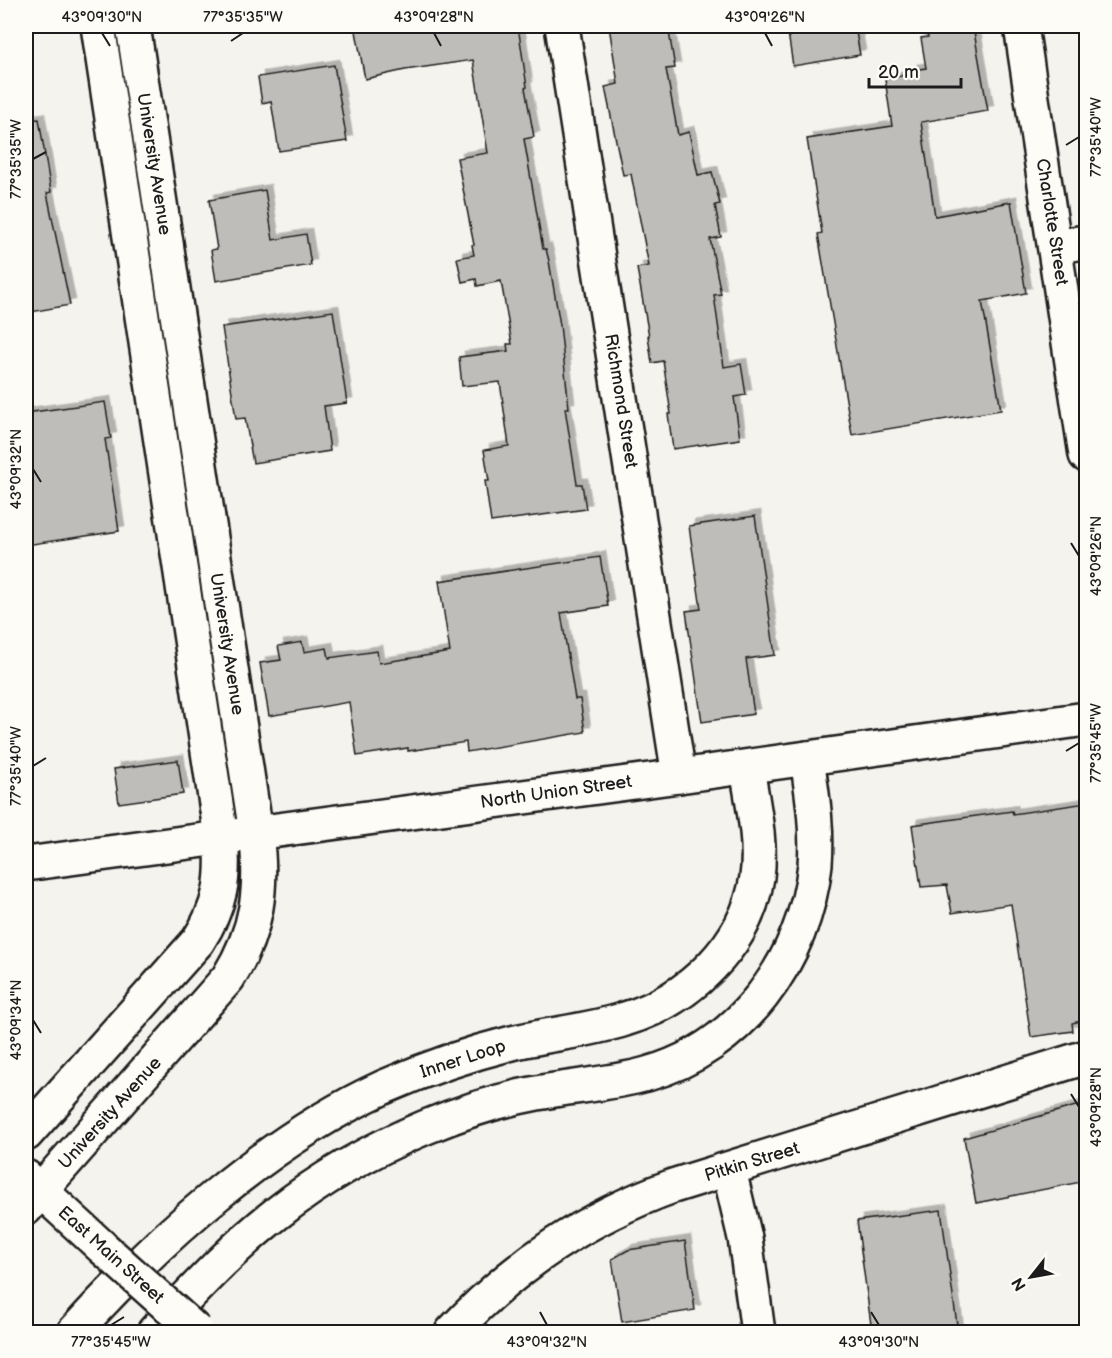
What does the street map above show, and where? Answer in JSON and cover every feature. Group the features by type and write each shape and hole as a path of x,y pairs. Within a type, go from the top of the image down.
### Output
{"main road":[{"name":"University Avenue","path":"26,1134 184,957 210,923 222,887 221,837 98,26"},
{"name":"University Avenue","path":"31,1192 219,990 238,962 252,928 260,883 256,833 133,26"},
{"name":"Richmond Street","path":"562,26 679,776"},
{"name":"Charlotte Street","path":"1021,26 1071,244 1086,454"},
{"name":"North Union Street","path":"26,864 1086,719"},
{"path":"154,1332 209,1274 276,1214 323,1181 381,1148 450,1117 508,1099 628,1078 664,1068 680,1062 710,1044 741,1020 781,970 807,910 815,863 816,836 815,811 807,758"},
{"name":"Inner Loop","path":"74,1332 132,1272 214,1198 276,1149 330,1115 384,1088 466,1056 542,1035 608,1024 639,1015 670,1000 700,978 727,948 753,896 757,877 758,846 747,766"},
{"name":"Pitkin Street","path":"452,1332 513,1274 548,1248 578,1229 625,1205 650,1195 1086,1057"},
{"path":"729,1170 745,1238 759,1332"},
{"name":"East Main Street","path":"31,1192 102,1247 197,1332"}],"building":[{"path":"355,26 518,26 527,87 525,88 534,137 524,139 543,249 546,249 549,261 560,325 569,408 565,408 577,484 582,484 586,509 491,522 485,481 489,481 484,450 509,446 500,382 462,386 459,357 508,351 507,344 512,344 501,281 477,286 476,279 462,282 457,258 474,255 472,245 474,245 457,158 488,153 473,60 405,70 365,79"},
{"path":"609,26 668,26 675,68 666,69 678,135 689,132 698,175 712,172 720,204 715,205 721,237 710,239 721,294 714,295 724,367 741,364 746,395 734,397 740,439 673,449 668,414 671,414 663,361 652,363 637,268 649,266 631,174 623,175 605,87 618,84"},
{"path":"787,26 855,26 860,55 793,66"},
{"path":"927,26 973,26 988,111 921,122 935,216 1011,202 1026,293 982,301 1001,410 852,435 818,234 822,233 807,139 892,126 885,79 912,74 912,70 926,68 921,38 928,37"},
{"path":"334,65 347,141 279,151 271,101 262,103 258,77"},
{"path":"39,119 51,192 47,193 70,305 31,312 26,283 26,120"},
{"path":"265,190 273,240 306,234 311,265 216,281 211,250 217,249 209,200"},
{"path":"333,311 347,403 324,406 330,451 253,463 245,418 236,419 222,327"},
{"path":"105,402 111,438 105,439 119,531 26,545 26,413"},
{"path":"755,516 775,655 746,659 754,714 702,722 686,611 701,609 689,526"},
{"path":"600,557 608,606 561,613 575,699 580,699 585,732 467,752 466,742 357,756 349,702 269,716 260,663 281,660 278,646 302,642 304,652 327,648 329,658 377,651 379,663 450,652 439,581"},
{"path":"178,760 183,794 119,803 114,769"},
{"path":"1086,803 1086,1020 1072,1023 1073,1031 1031,1037 1011,904 952,913 947,885 921,887 912,825"},
{"path":"1086,1103 1086,1181 976,1203 964,1138"},
{"path":"941,1210 958,1332 872,1332 857,1221"},
{"path":"685,1241 695,1310 622,1322 612,1259 628,1250"}]}
